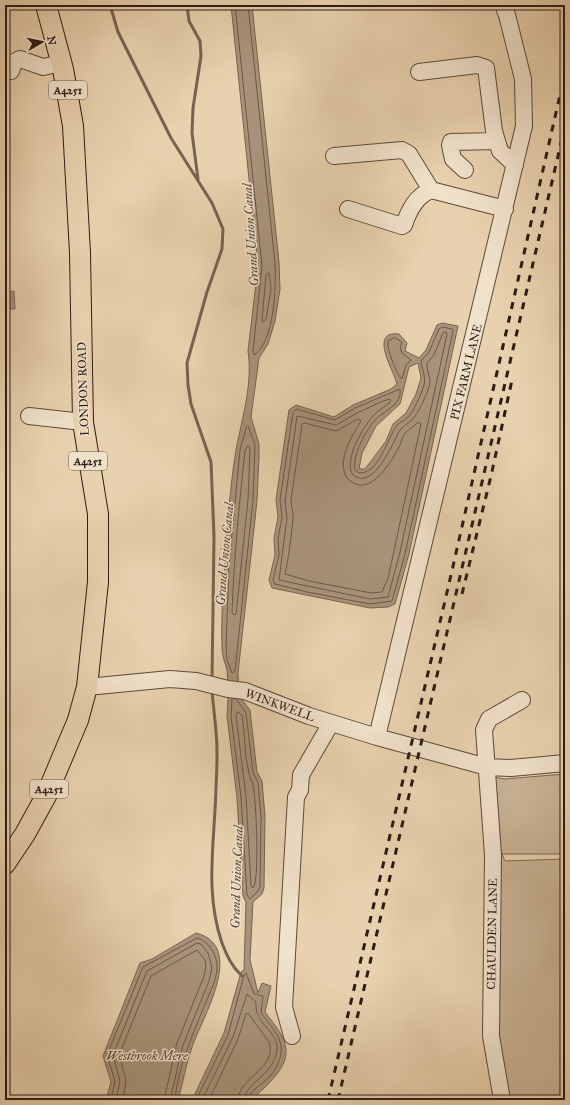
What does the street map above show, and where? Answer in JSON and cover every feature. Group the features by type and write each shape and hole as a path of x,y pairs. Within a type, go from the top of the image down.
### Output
{"main road":[{"name":"LONDON ROAD","path":"5,864 25,834 53,781 78,720 87,687 95,628 99,546 98,514 83,422 80,253 76,172 69,95 46,5"},
{"name":"LONDON ROAD","path":"5,847 25,834"}],"street":[{"name":"PIX FARM LANE","path":"376,737 524,126 523,79 507,15 503,5"},
{"path":"10,71 14,62 20,59 43,68 62,63"},
{"path":"419,72 477,65 486,68 494,131 500,151 515,165"},
{"path":"464,170 453,159 450,145 451,142 497,141"},
{"path":"334,156 402,150 409,154 431,190"},
{"path":"348,209 402,226 404,225 409,212 416,201 425,192 431,190 505,209"},
{"path":"28,416 83,422"},
{"name":"WINKWELL","path":"87,687 170,678 245,691 331,723 376,737 487,767 511,768 565,763"},
{"name":"CHAULDEN LANE","path":"502,1100 491,1036 493,855 484,730 486,724 495,715 522,700"},
{"path":"292,1036 284,1007 296,797 300,790 301,776 331,723"}],"shaded area":[{"path":"565,774 565,854 502,854 505,861 565,859 565,1100 511,1100 498,1053 494,777 504,779"}],"water":[{"path":"231,5 252,5 279,262 280,289 275,321 268,344 259,358 251,417 259,444 257,501 238,673 239,696 250,710 257,772 262,781 265,816 264,888 262,894 253,902 250,960 258,993 262,983 271,986 265,1012 283,1038 286,1046 286,1054 279,1072 252,1100 192,1100 224,1033 241,972 244,970 246,902 243,896 237,798 227,716 228,681 222,650 222,627 230,493 236,450 248,388 248,351 258,266"},
{"path":"14,291 15,309 9,309 7,292"},
{"path":"442,323 458,326 409,554 395,604 388,607 370,608 272,588 269,580 275,555 274,538 278,517 276,500 289,410 296,405 334,417 353,405 391,389 397,384 385,353 385,338 390,334 399,334 407,343 405,351 419,358 426,350 437,325","holes":["418,363 421,378 416,394 406,413 393,424 386,441 365,469 359,469 362,453 376,426 400,404 409,367"]},
{"name":"Westbrook Mere","path":"196,933 211,940 218,952 220,967 217,984 211,1002 190,1053 178,1100 106,1100 111,1082 103,1056 140,963 152,959"}],"waterway":[{"name":"Grand Union Canal","path":"110,5 118,32 171,138 212,203 223,229 222,249 207,292 187,363 191,404 211,462 214,536 212,680"},
{"path":"187,5 189,21 200,41 201,56 193,108 192,133 198,179"},
{"path":"212,690 217,739 212,865 213,904 224,948 238,973 242,976"}],"railway":[{"path":"328,1100 451,575 565,73"},
{"path":"338,1100 565,126"},
{"path":"462,594 491,476 512,380"}]}
